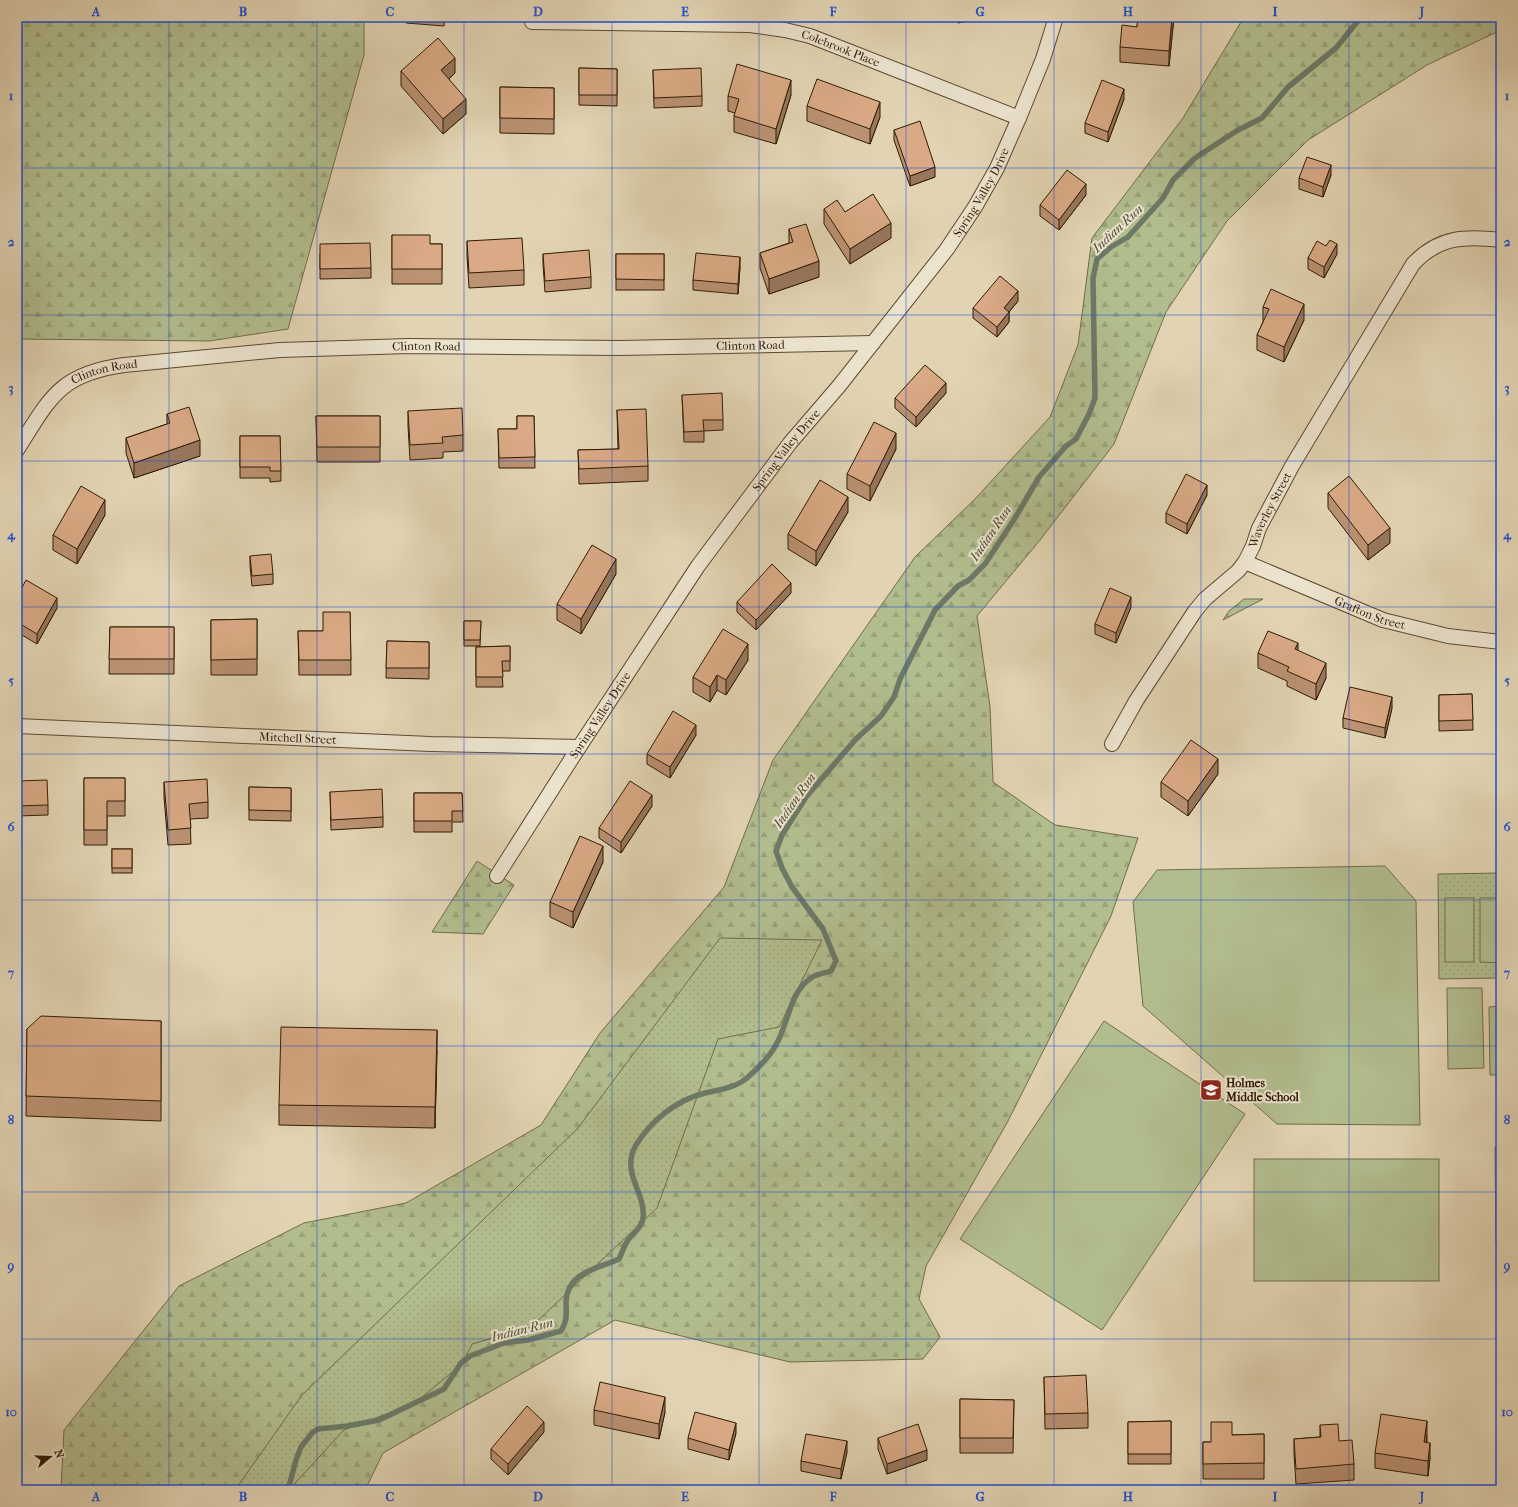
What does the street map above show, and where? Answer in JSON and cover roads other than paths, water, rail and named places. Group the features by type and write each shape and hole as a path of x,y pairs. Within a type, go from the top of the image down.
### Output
{"street":[{"name":"Spring Valley Drive","path":"497,876 579,747 698,566 750,494 790,443 874,343 947,249 975,207 1020,118 1043,59 1056,17"},
{"name":"Colebrook Place","path":"532,22 750,25 785,30 810,36 1020,118"},
{"name":"Waverley Street","path":"1112,744 1136,701 1195,611 1205,599 1238,571 1245,562 1253,546 1259,528 1292,466 1324,416 1390,300 1413,264 1435,246 1454,239 1472,236 1501,240"},
{"name":"Clinton Road","path":"17,450 44,407 61,388 82,375 124,365 280,350 394,346 620,348 874,343"},
{"name":"Grafton Street","path":"1245,562 1383,620 1448,636 1501,642"},
{"name":"Mitchell Street","path":"17,726 430,744 579,747"}],"waterway":[{"name":"Indian Run","path":"288,1490 301,1447 312,1433 318,1429 347,1426 379,1420 444,1389 461,1363 470,1356 504,1343 528,1340 561,1331 566,1320 566,1301 568,1291 572,1284 585,1273 619,1259 628,1240 639,1228 642,1222 643,1209 632,1174 631,1165 632,1155 642,1136 657,1120 674,1106 694,1096 721,1090 747,1078 772,1051 782,1033 794,999 804,984 813,977 831,971 836,961 823,929 792,887 782,868 776,851 782,835 806,797 855,740 881,716 894,697 900,679 935,610 958,586 969,580 985,564 1015,518 1039,477 1066,446 1076,439 1089,414 1095,398 1093,278 1097,259 1111,247 1128,237 1163,198 1173,180 1195,158 1238,130 1262,118 1288,87 1336,48 1361,17"}],"place":[{"name":"Holmes Middle School","path":"1211,1090"}]}
